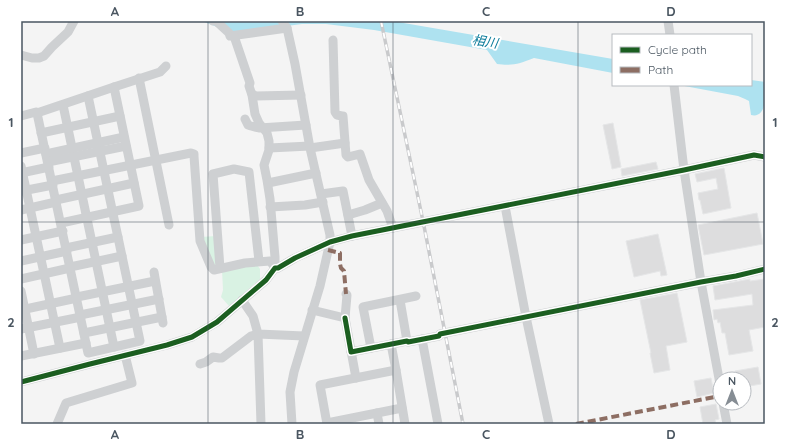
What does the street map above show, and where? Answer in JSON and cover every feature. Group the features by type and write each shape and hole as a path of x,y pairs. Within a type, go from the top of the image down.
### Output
{"street":[{"path":"21,55 32,58 44,56 68,32 74,21"},
{"path":"215,21 229,33 230,36 284,24 296,64 310,147 330,235 330,242 320,286 312,310 300,335 290,389 292,424"},
{"path":"668,21 670,34"},
{"path":"21,382 167,345 192,337 216,322 266,280 275,268 276,257 268,183 264,165 270,148 266,133 255,114 250,83 234,36"},
{"path":"333,40 335,112 337,115 343,116 347,156 360,154 369,180 382,203 393,228"},
{"path":"21,116 63,105 160,72 166,66"},
{"path":"139,78 169,225"},
{"path":"674,86 684,170 701,282 718,371"},
{"path":"21,240 36,237 86,218 139,206 114,87"},
{"path":"250,90 256,96 301,95"},
{"path":"37,113 88,352 140,341 88,96"},
{"path":"63,105 114,347"},
{"path":"41,133 120,116"},
{"path":"245,119 251,126 259,128 306,125"},
{"path":"99,147 124,137"},
{"path":"270,148 310,147 345,143"},
{"path":"60,348 36,237 26,209 21,170 47,158 73,152 99,147 126,146"},
{"path":"21,153 47,158"},
{"path":"24,191 104,170 193,153 201,244 211,267 214,270 245,263 270,261 275,268"},
{"path":"275,268 278,268 295,258 330,242 352,236 754,155 765,156 765,165"},
{"path":"220,268 212,174 234,169 249,172 259,261"},
{"path":"268,183 316,173"},
{"path":"26,209 134,183"},
{"path":"270,207 304,205 343,191 352,236"},
{"path":"348,215 382,203"},
{"path":"505,206 548,424"},
{"path":"21,261 118,237"},
{"path":"21,279 122,256"},
{"path":"351,352 407,341 422,340 439,336 440,334 765,269"},
{"path":"23,310 128,286 154,276 163,320 136,322 84,333"},
{"path":"21,291 25,329 34,354"},
{"path":"346,294 345,318 356,378"},
{"path":"371,348 363,307 416,296"},
{"path":"25,329 159,299"},
{"path":"242,300 253,316 258,334 261,424"},
{"path":"400,300 407,341"},
{"path":"312,310 345,318"},
{"path":"200,364 214,357 222,358 251,336 258,334 300,335"},
{"path":"422,340 438,424"},
{"path":"21,356 86,343"},
{"path":"391,344 405,424"},
{"path":"57,424 66,403 132,383 125,355"},
{"path":"396,370 320,385 327,423 402,408"},
{"path":"725,411 727,424"},
{"path":"378,413 380,424"}],"green space":[{"path":"216,236 218,266 215,268 201,237"},
{"path":"256,263 260,269 260,279 229,306 221,297 223,290 222,270"}],"water":[{"name":"相川","path":"202,21 392,21 612,59 612,73 534,58 516,64 497,64 487,50 374,30 326,24 302,24 232,33"},
{"path":"752,80 765,82 765,98 763,109 760,113 751,115 749,101 738,96 684,86 752,86"}],"building":[{"path":"613,123 621,167 612,169 603,125"},
{"path":"656,162 658,169 622,176 621,169"},
{"path":"724,168 731,208 703,214 698,193 718,189 716,178 697,182 695,174"},
{"path":"757,213 763,244 704,255 698,225"},
{"path":"658,234 667,275 661,276 660,271 634,277 626,241"},
{"path":"750,279 750,281 765,279 765,327 749,330 753,351 729,355 725,333 722,333 720,322 718,323 717,319 714,320 713,310 753,305 752,294 715,300 713,286"},
{"path":"677,293 687,342 666,346 670,370 654,373 640,300"},
{"path":"758,367 761,384 752,386 752,371 735,371"},
{"path":"711,378 712,393 697,397 694,381"},
{"path":"712,405 712,411 717,411 719,419 715,420 716,424 703,424 700,407"}],"railway":[{"path":"381,21 423,221 463,424"}],"marked path":[{"path":"328,250 340,253 340,264 344,271 346,294"},
{"path":"576,424 712,398"}],"cycle path":[{"path":"21,382 167,345 192,337 217,322 266,280 275,268 278,268 295,258 330,242 352,236 754,155 765,157"},
{"path":"345,318 351,352 439,336 440,334 765,269"}]}
